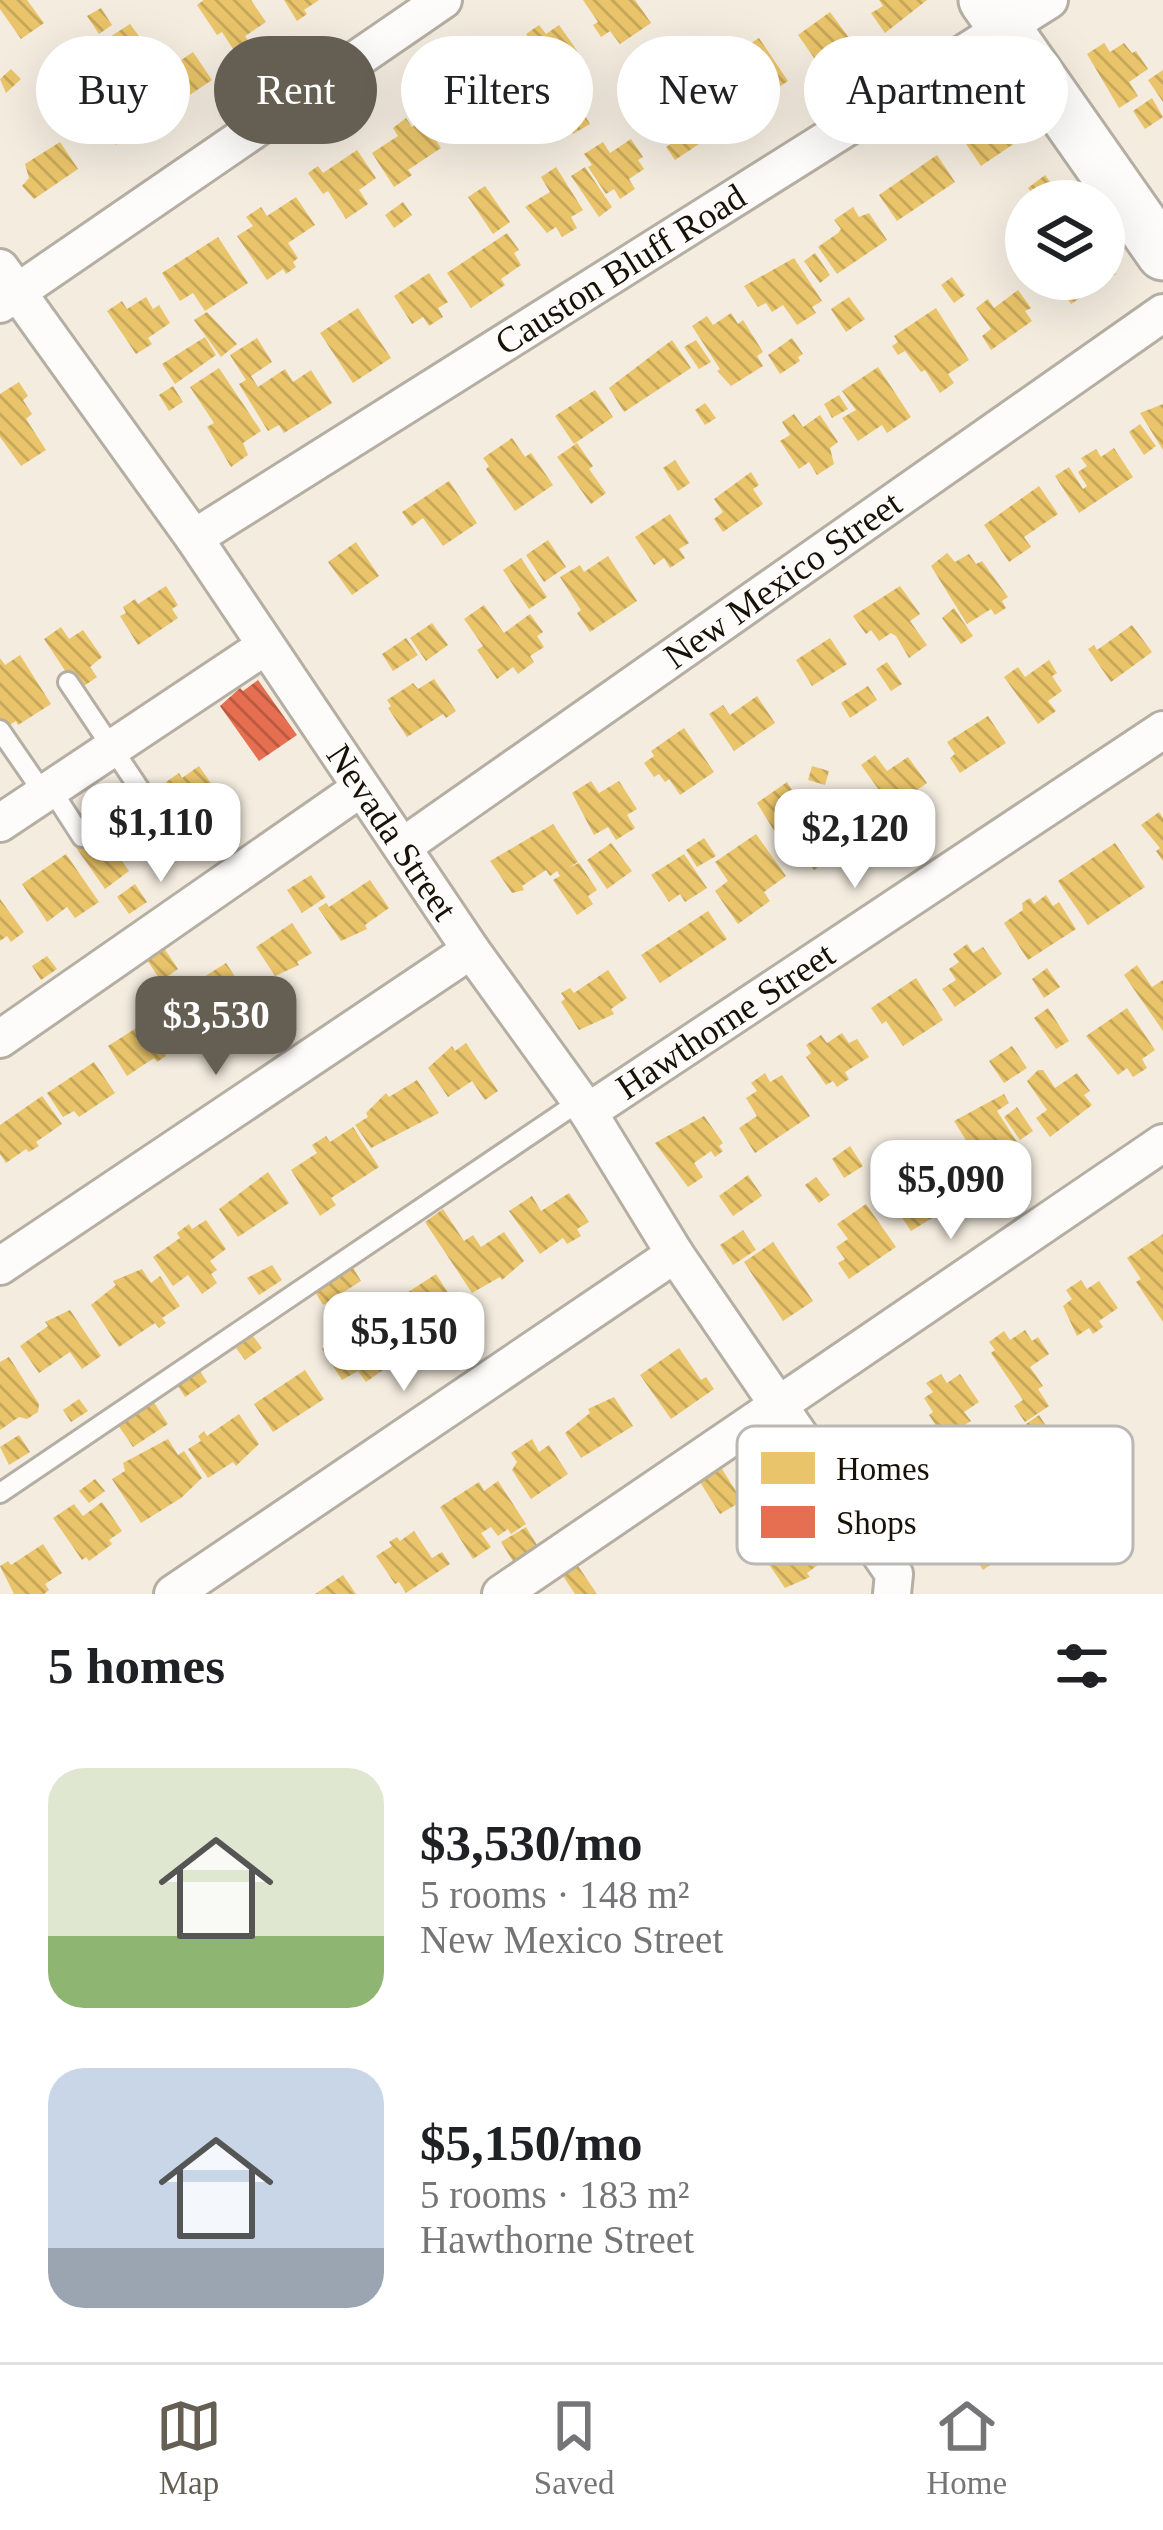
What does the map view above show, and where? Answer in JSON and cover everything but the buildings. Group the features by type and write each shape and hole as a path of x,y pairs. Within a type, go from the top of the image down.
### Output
{"main road":[{"path":"995,15 1163,254"}],"street":[{"path":"5,288 443,0"},
{"name":"Causton Bluff Road","path":"194,538 995,15 1049,0"},
{"name":"Nevada Street","path":"5,288 194,538 471,950 584,1107 676,1254 794,1426"},
{"name":"New Mexico Street","path":"402,847 1163,313"},
{"path":"0,823 264,646"},
{"name":"Hawthorne Street","path":"584,1107 1163,730"},
{"path":"0,1040 362,788"},
{"path":"0,1266 471,950"},
{"path":"743,1426 1163,1143"},
{"path":"172,1594 676,1254"},
{"path":"501,1594 737,1430"},
{"name":"Nevada Street","path":"887,1564 894,1574 892,1594"}],"lane":[{"path":"68,682 147,800"},
{"path":"0,730 82,837"},
{"path":"0,1493 584,1107"}]}
